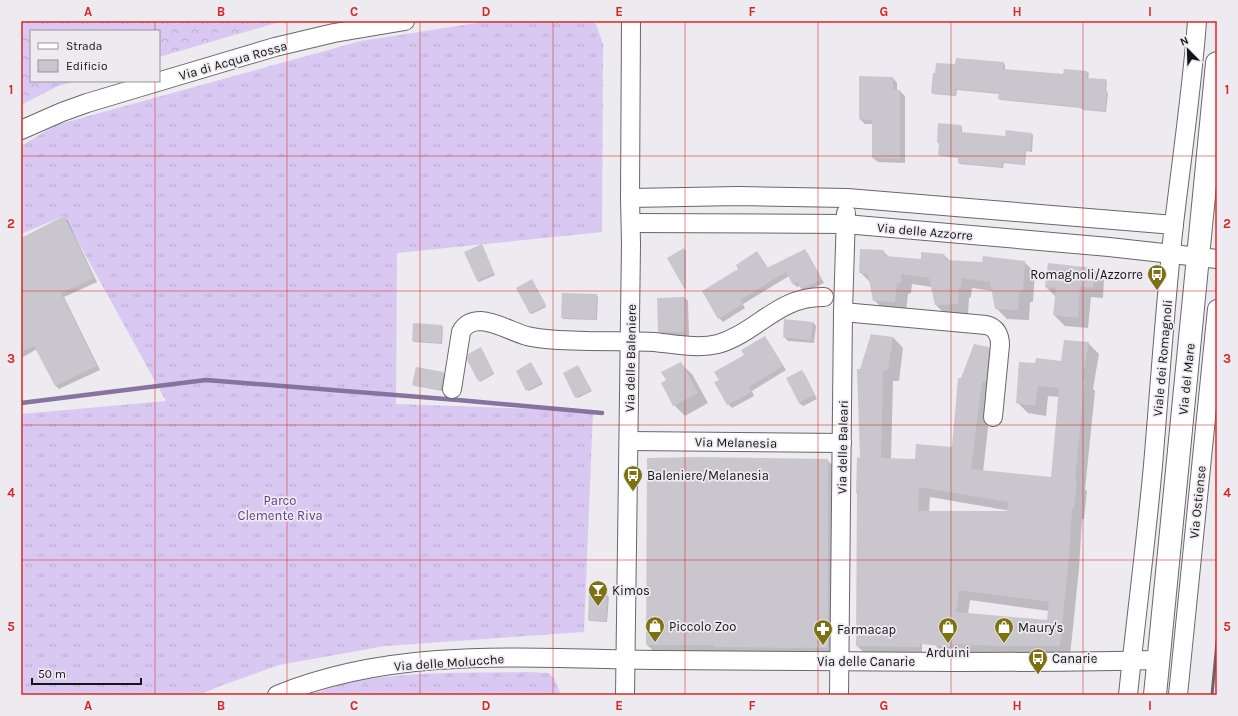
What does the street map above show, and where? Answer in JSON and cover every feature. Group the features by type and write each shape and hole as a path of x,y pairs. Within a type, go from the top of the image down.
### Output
{"main road":[{"name":"Via del Mare","path":"1155,695 1158,660 1208,258 1217,63"}],"street":[{"name":"Via di Acqua Rossa","path":"160,81 245,56 334,33 405,21"},
{"name":"Via delle Baleniere","path":"625,695 630,341 631,21"},
{"name":"Viale dei Romagnoli","path":"1128,695 1153,465 1160,361 1174,225 1194,67 1197,21"},
{"name":"Via di Acqua Rossa","path":"21,130 87,103 158,82"},
{"name":"Via delle Azzorre","path":"630,198 739,196 846,198 1104,218 1174,225"},
{"name":"Via delle Baleari","path":"839,695 838,661 846,198"},
{"path":"1100,247 1104,218"},
{"name":"Via delle Azzorre","path":"631,223 845,224 1208,258"},
{"path":"452,389 461,332 467,324 472,322 486,322 519,333 545,339 630,341 696,346 712,345 738,336 777,310 793,302 812,297 824,297"},
{"name":"Via Ostiense","path":"1178,695 1217,309"},
{"path":"843,312 986,325 994,328 999,336 1000,345 993,417"},
{"name":"Via Melanesia","path":"629,441 842,443"},
{"path":"1184,638 1189,672 1190,695"},
{"name":"Via delle Molucche","path":"278,695 307,684 351,672 399,664 485,658 625,660"},
{"name":"Via delle Canarie","path":"625,660 1132,661"},
{"path":"1132,661 1158,660"}],"green space":[{"path":"21,21 283,21 160,57 160,30 30,30 30,82 72,82 58,86 21,105"},
{"name":"Parco Clemente Riva","path":"497,21 590,21 596,24 603,44 602,232 397,253 396,404 593,411 584,632 385,646 279,665 199,695 21,695 21,414 166,401 64,216 21,234 21,146 56,125 361,41"},
{"path":"442,673 549,673 554,678 561,695 309,695 350,682 377,678"}],"building":[{"path":"956,58 1004,62 1003,69 1063,74 1064,69 1087,71 1087,78 1106,79 1105,90 1107,90 1105,111 1081,109 1081,107 998,99 999,93 956,89 955,95 931,93 933,73 935,73 936,63 955,64"},
{"path":"859,76 893,77 893,90 900,90 900,159 872,158 872,120 859,119"},
{"path":"938,123 961,125 961,132 1005,136 1006,130 1032,133 1030,151 1025,150 1024,164 1003,162 1002,167 958,163 958,157 938,155"},
{"path":"64,216 94,278 61,293 97,366 55,386 34,346 21,352 21,238"},
{"path":"482,244 494,273 477,281 464,252"},
{"path":"684,248 685,290 667,258"},
{"path":"805,249 821,280 801,289 797,282 793,285 786,272 740,300 743,304 718,319 702,291 738,269 736,265 757,251 767,268"},
{"path":"860,249 884,250 885,256 921,259 921,252 944,254 946,260 982,262 983,256 1025,261 1023,291 1019,292 1018,310 995,309 990,282 962,278 961,286 959,288 958,304 935,305 929,278 901,274 901,283 897,283 895,302 873,301 868,274 859,273"},
{"path":"1048,263 1094,268 1093,288 1080,286 1078,318 1053,315 1056,288 1045,287"},
{"path":"532,279 546,305 530,314 516,288"},
{"path":"562,293 597,294 596,319 561,318"},
{"path":"685,297 686,332 658,332 657,298"},
{"path":"784,319 813,322 811,340 783,337"},
{"path":"413,323 442,325 441,343 412,341"},
{"path":"871,334 893,337 888,370 883,371 881,458 915,459 916,444 952,447 958,378 961,378 974,344 989,347 986,382 982,382 971,469 1051,477 1059,388 1038,386 1035,406 1016,403 1019,362 1035,363 1036,358 1061,361 1064,340 1089,342 1082,379 1085,379 1075,480 1077,480 1074,509 1072,509 1060,646 952,644 951,647 920,644 920,647 856,646 856,493 857,457 860,458 857,369 860,369","holes":["919,487 1008,502 1007,511 918,511","959,590 1049,602 1047,620 956,612"]},
{"path":"765,336 783,366 749,387 752,392 727,405 714,382 719,380 714,372 744,355 741,350"},
{"path":"481,347 494,373 478,381 467,360 468,354"},
{"path":"531,362 542,382 526,391 516,371"},
{"path":"681,362 698,393 673,406 661,383 666,380 661,372"},
{"path":"578,365 591,390 575,398 563,373"},
{"path":"416,367 444,372 440,390 412,385"},
{"path":"802,370 814,395 799,403 786,378"},
{"path":"697,457 828,459 828,648 646,645 647,458"},
{"name":"Kimos","path":"589,593 607,594 606,621 588,620"}],"waterway":[{"path":"21,403 206,380 602,413"}],"railway":[{"path":"1212,695 1217,642"}],"place":[{"name":"Romagnoli/Azzorre","path":"1157,291"},
{"name":"Baleniere/Melanesia","path":"633,492"},
{"name":"Kimos","path":"598,607"},
{"name":"Piccolo Zoo","path":"655,643"},
{"name":"Arduini","path":"948,644"},
{"name":"Maury's","path":"1004,644"},
{"name":"Farmacap","path":"823,646"},
{"name":"Canarie","path":"1038,675"}]}
